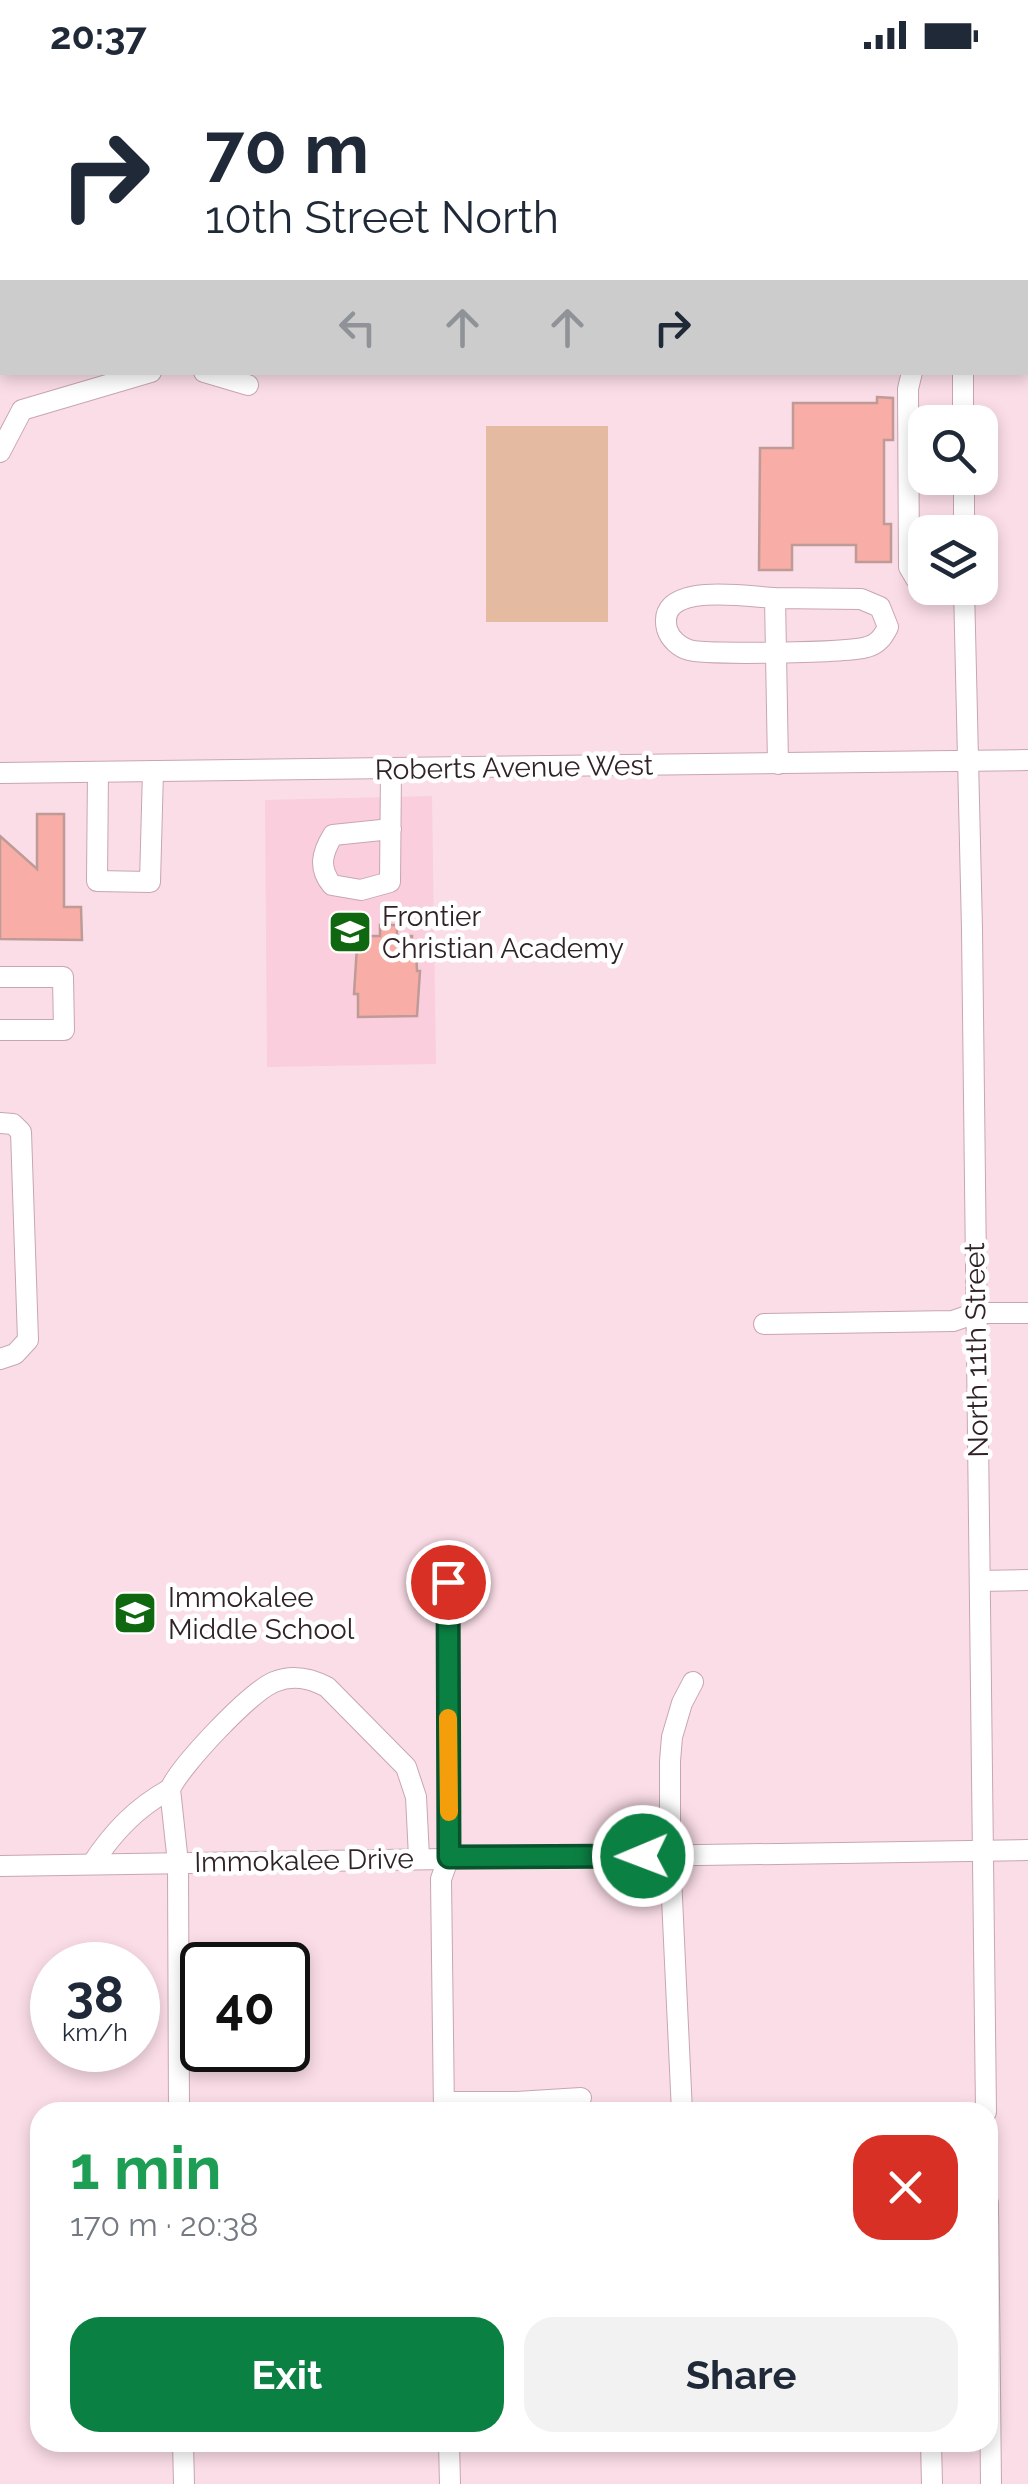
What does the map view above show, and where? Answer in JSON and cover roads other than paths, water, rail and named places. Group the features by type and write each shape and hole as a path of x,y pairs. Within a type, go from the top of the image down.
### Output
{"street":[{"path":"0,452 22,410 141,375"},
{"path":"214,375 248,385"},
{"path":"909,515 908,390 911,375"},
{"path":"963,375 964,405"},
{"path":"691,595 776,598 861,599 880,607 888,627 882,639 870,647 844,651 691,651 676,643 667,629 668,610 677,599 691,595"},
{"path":"776,598 778,764"},
{"name":"North 11th Street","path":"964,605 986,2102"},
{"name":"Roberts Avenue West","path":"0,773 1028,760"},
{"path":"390,769 390,829"},
{"path":"98,772 97,881 150,882 152,770"},
{"path":"0,978 63,977 64,1030 0,1030"},
{"path":"0,1123 13,1124 21,1132 28,1340 15,1354 0,1359"},
{"path":"764,1324 953,1322 976,1314 1028,1312"},
{"path":"980,1581 1028,1580"},
{"path":"444,2102 441,1879 449,1857 448,1582"},
{"path":"92,1864 124,1822 145,1802 170,1789 190,1761 256,1694 285,1678 314,1680 327,1687 406,1767 416,1797 419,1858"},
{"path":"682,2102 670,1855 672,1737 682,1702 693,1682"},
{"path":"170,1789 178,1863 179,2102"},
{"name":"Immokalee Drive","path":"0,1866 1028,1850"},
{"path":"517,2102 581,2098"},
{"path":"183,2452 184,2484"},
{"path":"449,2452 450,2484"},
{"path":"931,2452 932,2484"},
{"path":"991,2452 991,2484"}],"place":[{"name":"Frontier Christian Academy","path":"350,932"},
{"name":"Immokalee Middle School","path":"135,1613"}]}
